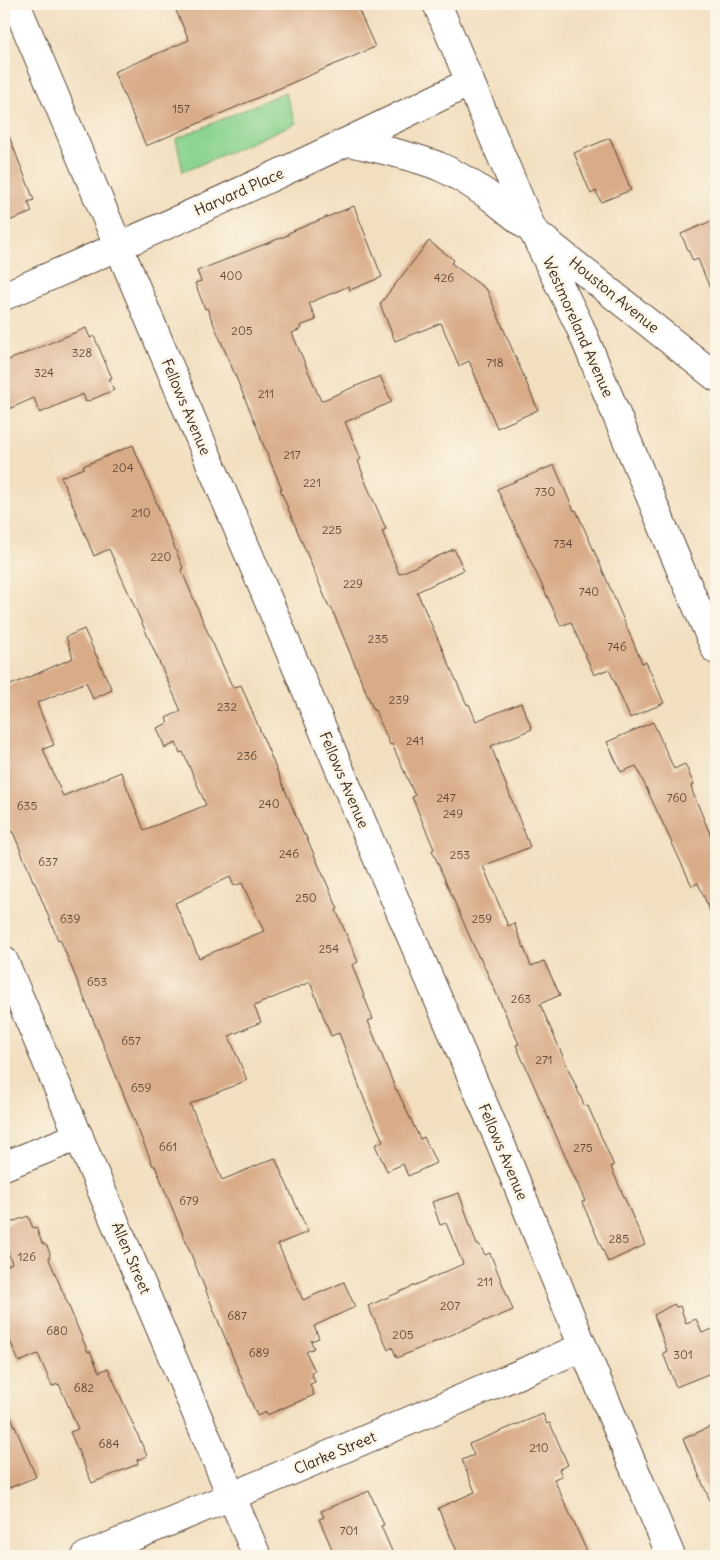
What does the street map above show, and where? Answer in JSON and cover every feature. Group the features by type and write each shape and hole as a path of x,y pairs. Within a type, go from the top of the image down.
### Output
{"street":[{"name":"Fellows Avenue","path":"16,4 388,883 502,1147 583,1347 671,1556"},
{"name":"Westmoreland Avenue","path":"437,4 533,231 580,327 716,650"},
{"name":"Harvard Place","path":"4,296 118,247 349,142 470,82"},
{"name":"Houston Avenue","path":"349,142 397,152 439,167 492,198 716,377"},
{"name":"Allen Street","path":"4,961 257,1556"},
{"path":"4,1166 79,1136"},
{"name":"Clarke Street","path":"86,1556 583,1347"}],"green space":[{"path":"285,92 296,123 183,172 176,139"}],"building":[{"path":"173,4 356,4 375,47 146,146 114,72 189,40"},
{"path":"4,126 34,200 28,202 32,212 4,223"},
{"path":"610,138 631,190 601,202 596,191 591,194 574,153"},
{"path":"354,206 382,277 350,290 349,286 309,303 316,320 300,326 301,329 292,333 321,401 380,376 392,402 345,422 361,459 358,461 362,474 386,529 382,531 399,574 454,549 464,570 417,592 467,705 469,704 476,721 521,703 532,729 491,746 530,847 483,866 508,926 514,923 531,966 544,961 560,995 540,1004 585,1107 588,1106 614,1166 611,1167 645,1245 608,1262 582,1202 585,1201 516,1045 519,1044 432,850 434,849 412,797 415,796 392,744 390,745 374,711 331,607 329,607 280,489 282,489 261,437 195,283 201,281 197,271 288,235 288,233"},
{"path":"716,219 716,303 698,259 693,261 681,234"},
{"path":"429,241 454,260 451,263 487,290 538,410 497,428 469,361 459,366 441,323 395,341 380,304"},
{"path":"86,328 90,338 94,336 112,378 109,379 114,390 86,402 83,394 40,413 34,398 4,411 4,362"},
{"path":"133,445 209,635 233,688 241,685 304,835 338,909 336,910 358,962 352,965 373,1019 368,1021 396,1090 420,1139 424,1137 436,1163 408,1176 403,1164 387,1171 375,1145 383,1141 366,1104 339,1033 331,1036 310,982 254,1006 261,1022 229,1036 247,1080 190,1104 222,1180 275,1158 308,1232 278,1244 303,1300 344,1282 355,1307 314,1326 319,1338 311,1341 314,1348 306,1352 315,1371 311,1372 315,1382 310,1384 314,1395 267,1415 266,1412 257,1416 60,939 58,940 4,814 4,688 73,658 66,637 84,629 112,690 93,699 86,682 37,703 54,745 43,749 63,796 121,772 144,830 206,805 183,752 180,753 176,743 165,748 157,728 168,723 166,718 181,711 109,549 94,556 61,477 84,468 83,466","holes":["230,877 234,886 242,883 264,931 199,958 175,903"]},
{"path":"554,465 574,511 576,510 642,663 646,662 664,703 630,718 609,669 594,675 571,622 561,626 497,489"},
{"path":"653,722 674,769 685,764 694,785 691,786 693,793 716,848 716,925 698,883 692,886 636,766 621,772 607,742"},
{"path":"459,1193 477,1245 479,1244 485,1255 490,1253 513,1310 397,1358 392,1347 388,1350 368,1306 463,1264 446,1223 440,1225 432,1202"},
{"path":"28,1216 33,1228 36,1227 42,1243 47,1246 50,1253 49,1259 88,1352 90,1351 99,1372 108,1368 147,1456 137,1460 138,1464 92,1483 70,1432 78,1429 59,1384 52,1386 38,1354 19,1362 4,1327 4,1267 12,1263 4,1242 4,1225"},
{"path":"674,1304 676,1307 680,1306 686,1323 696,1319 702,1333 716,1328 716,1371 676,1387 663,1353 667,1351 654,1315"},
{"path":"4,1400 36,1477 4,1490"},
{"path":"543,1414 547,1424 550,1423 568,1465 559,1469 562,1476 554,1479 589,1556 459,1556 438,1508 475,1492 462,1460 474,1455 469,1444"},
{"path":"716,1424 716,1514 683,1439"},
{"path":"369,1491 384,1525 381,1526 394,1556 335,1556 319,1519 324,1517 321,1511"}]}
